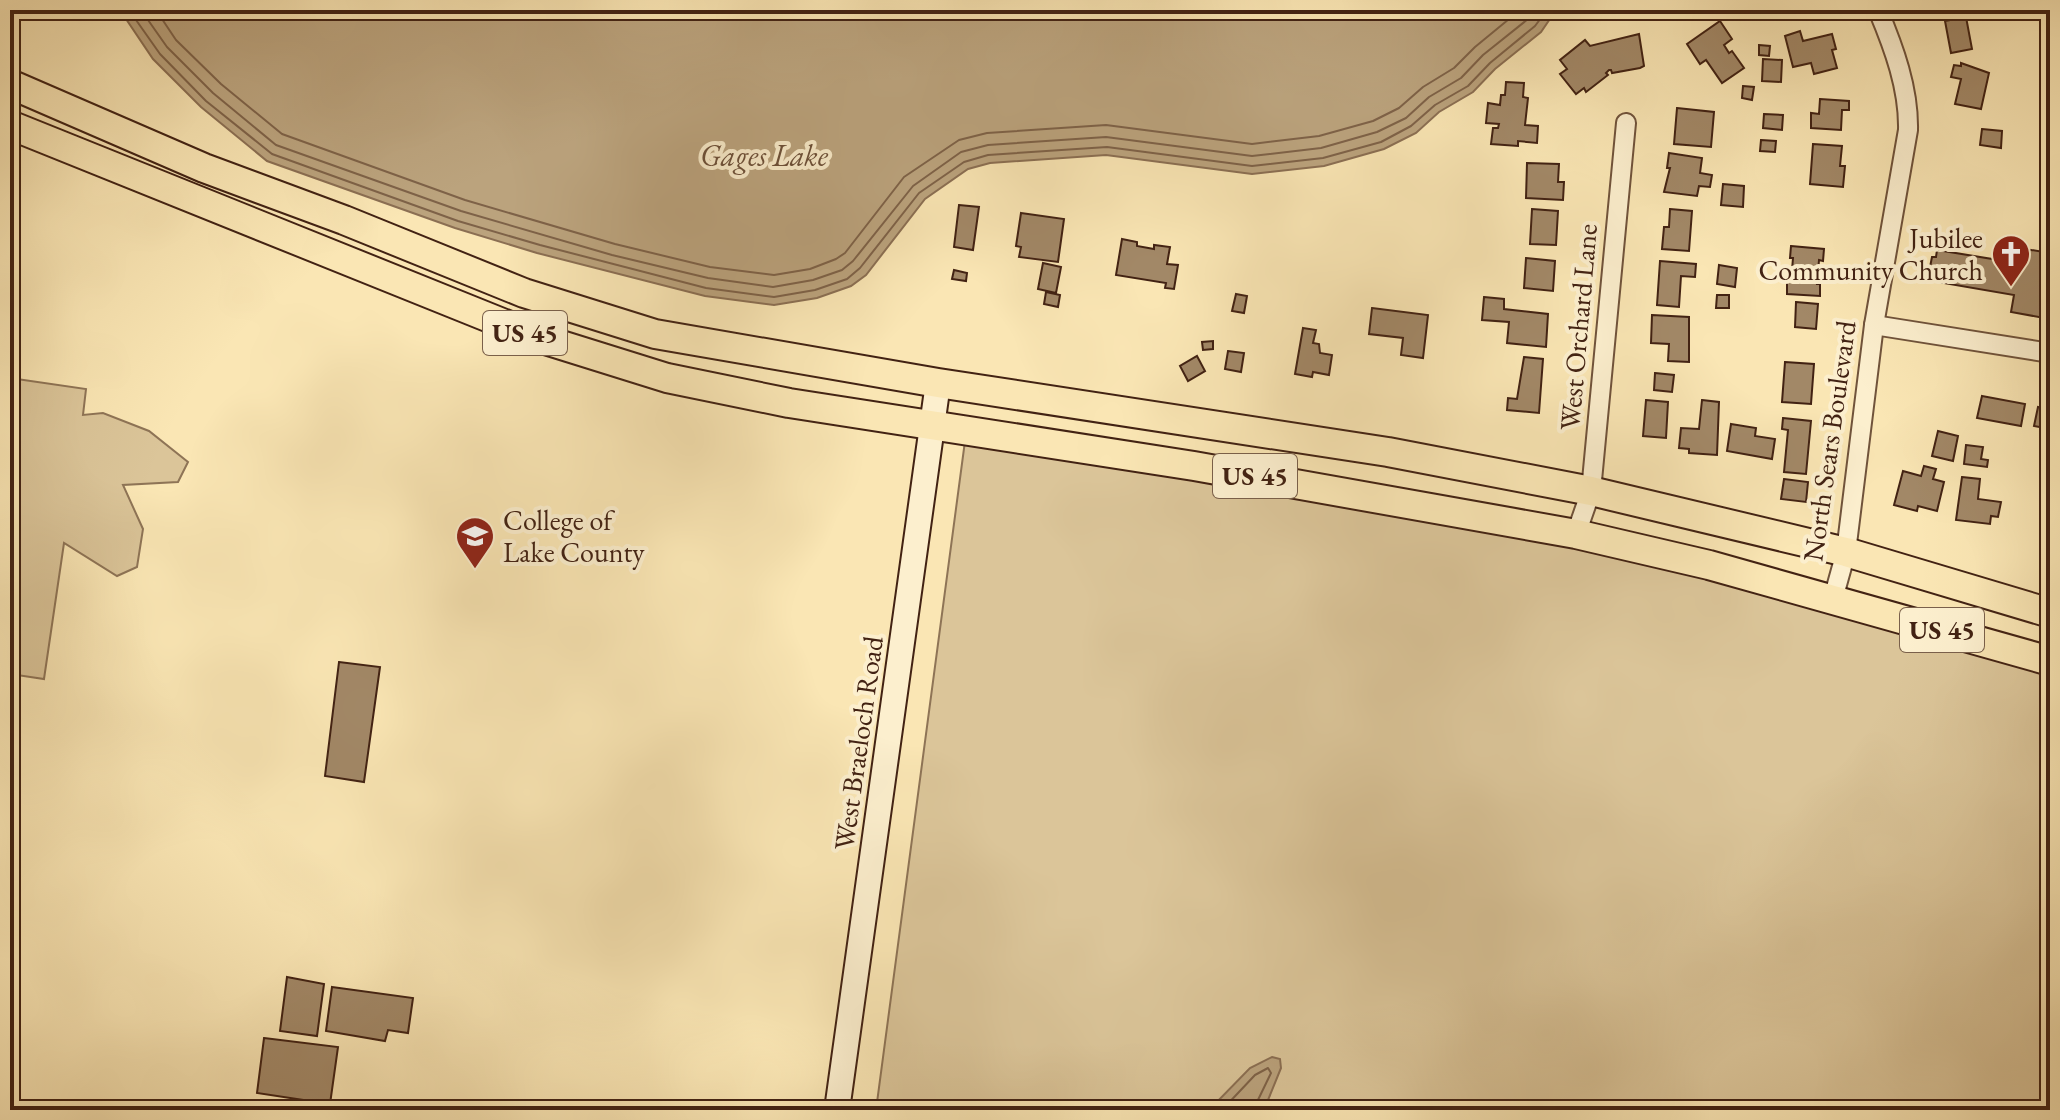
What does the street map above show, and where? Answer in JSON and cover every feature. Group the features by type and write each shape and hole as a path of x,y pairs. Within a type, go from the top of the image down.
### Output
{"main road":[{"name":"US 45","path":"10,84 204,168 344,220 524,293 655,334 938,383 1388,452 1591,491 1846,552 2050,613"},
{"name":"US 45","path":"10,125 542,339 667,378 789,403 1194,466 1576,534 1709,565 2050,661"}],"street":[{"name":"North Sears Boulevard","path":"1833,599 1846,552 1874,325 1908,130 1909,107 1901,75 1878,10"},
{"name":"West Orchard Lane","path":"1576,534 1591,491 1626,123"},
{"path":"1874,325 2050,353"},
{"name":"West Braeloch Road","path":"837,1110 938,383"}],"shaded area":[{"path":"1721,10 1826,10 1828,20"},
{"path":"10,378 86,389 83,415 103,413 149,431 188,462 178,482 123,485 143,529 137,567 117,576 64,543 44,679 10,674"},
{"path":"965,441 1595,540 2050,673 2050,1110 876,1110"}],"water":[{"name":"Gages Lake","path":"120,10 1556,10 1541,32 1495,69 1473,92 1439,112 1416,133 1384,149 1324,166 1252,174 1106,155 990,163 968,169 925,199 866,275 851,286 817,298 774,305 705,296 537,253 455,228 267,161 201,107 153,59"},
{"path":"1272,1057 1280,1059 1281,1068 1264,1110 1209,1110 1250,1068"}],"building":[{"path":"2041,10 2050,10 2050,30 2043,28 2049,13"},
{"path":"1966,17 1972,49 1951,53 1945,21"},
{"path":"1720,21 1732,39 1724,45 1744,68 1722,83 1706,60 1700,64 1687,44"},
{"path":"1800,31 1803,41 1832,34 1837,68 1814,74 1811,63 1793,67 1785,36"},
{"path":"1639,34 1644,66 1612,73 1609,70 1608,75 1586,92 1584,88 1576,94 1560,74 1567,69 1560,60 1585,40 1590,46"},
{"path":"1759,45 1770,46 1769,56 1759,55"},
{"path":"2050,49 2050,82 2041,79"},
{"path":"1763,59 1782,60 1781,82 1762,81"},
{"path":"1961,63 1989,73 1981,109 1955,104 1961,79 1951,77 1954,65 1961,66"},
{"path":"1506,82 1524,83 1523,97 1528,98 1525,125 1538,126 1537,143 1518,141 1518,146 1491,144 1493,128 1498,128 1499,124 1486,123 1488,103 1500,105"},
{"path":"1743,86 1754,87 1752,100 1742,98"},
{"path":"1820,99 1849,101 1849,110 1842,110 1841,130 1811,128 1811,113 1819,114"},
{"path":"1677,108 1714,112 1711,147 1674,144"},
{"path":"1764,114 1783,115 1782,130 1763,128"},
{"path":"1982,129 2002,131 2001,148 1980,145"},
{"path":"1761,140 1776,141 1775,152 1760,151"},
{"path":"1813,144 1842,146 1840,166 1845,166 1843,187 1810,184"},
{"path":"1669,153 1702,158 1700,173 1712,175 1710,187 1699,186 1697,196 1664,192 1670,168 1667,168"},
{"path":"1527,163 1559,164 1558,182 1564,182 1563,200 1526,198"},
{"path":"1723,184 1744,186 1743,207 1721,205"},
{"path":"959,205 979,207 973,250 954,247"},
{"path":"1532,209 1558,211 1556,245 1530,244"},
{"path":"1670,209 1692,211 1689,251 1662,249 1664,227 1669,227"},
{"path":"1021,213 1064,219 1058,262 1019,257 1021,247 1016,246"},
{"path":"1122,239 1154,249 1154,245 1170,247 1167,264 1178,265 1174,289 1165,288 1166,283 1116,275"},
{"path":"1791,246 1824,249 1823,261 1819,260 1817,284 1820,284 1820,296 1787,294 1793,258 1790,258"},
{"name":"Jubilee Community Church","path":"2013,247 2050,253 2050,319 2011,312 2014,295 1932,281 1933,273 1929,272 1937,250 2011,262"},
{"path":"1526,258 1555,261 1553,291 1524,288"},
{"path":"1660,261 1696,264 1695,277 1681,276 1679,307 1657,305"},
{"path":"1043,263 1061,267 1056,293 1038,289"},
{"path":"1719,265 1737,268 1735,287 1717,284"},
{"path":"954,270 967,273 966,281 952,279"},
{"path":"1046,292 1060,295 1058,307 1044,304"},
{"path":"1236,294 1247,296 1244,313 1232,311"},
{"path":"1717,295 1729,295 1729,308 1716,308"},
{"path":"1484,297 1504,299 1504,309 1548,314 1546,347 1507,343 1509,322 1482,320"},
{"path":"1796,302 1818,304 1816,329 1795,327"},
{"path":"1372,308 1428,315 1423,358 1401,355 1403,338 1369,334"},
{"path":"1652,315 1689,317 1689,362 1668,361 1669,344 1651,343"},
{"path":"1303,328 1316,330 1313,343 1319,344 1320,353 1332,355 1329,375 1313,372 1312,377 1295,374"},
{"path":"1213,341 1213,349 1203,350 1202,342"},
{"path":"1228,351 1244,353 1241,372 1225,369"},
{"path":"1197,356 1205,371 1188,381 1180,366"},
{"path":"1524,357 1543,359 1539,413 1507,410 1508,398 1517,399"},
{"path":"1785,362 1814,364 1811,404 1782,402"},
{"path":"1655,373 1674,375 1672,392 1654,390"},
{"path":"1982,396 2025,404 2021,426 1977,418"},
{"path":"1646,400 1668,402 1666,438 1643,436"},
{"path":"1702,400 1719,402 1717,455 1689,453 1689,449 1679,448 1681,428 1699,429"},
{"path":"2048,403 2050,429 2034,426 2038,407 2047,409"},
{"path":"1783,418 1811,421 1806,474 1784,472 1788,430 1782,429"},
{"path":"1731,424 1756,428 1755,436 1775,439 1772,459 1727,451"},
{"path":"1938,431 1958,436 1953,461 1932,456"},
{"path":"1966,445 1983,447 1981,459 1988,460 1987,467 1964,464"},
{"path":"1924,466 1936,469 1933,479 1944,482 1937,511 1918,506 1917,511 1894,505 1903,471 1921,476"},
{"path":"2043,475 2050,476 2050,486 2042,484"},
{"path":"1962,477 1980,479 1978,499 2001,502 1998,517 1991,516 1990,524 1956,520"},
{"path":"1784,479 1808,482 1806,502 1781,499"},
{"path":"339,662 380,667 364,782 325,776"},
{"path":"287,977 324,984 317,1036 280,1031"},
{"path":"332,987 413,998 408,1033 388,1030 385,1041 326,1031"},
{"path":"264,1038 338,1047 330,1104 257,1093"}],"place":[{"name":"Jubilee Community Church","path":"2011,288"},
{"name":"College of Lake County","path":"475,570"}]}
